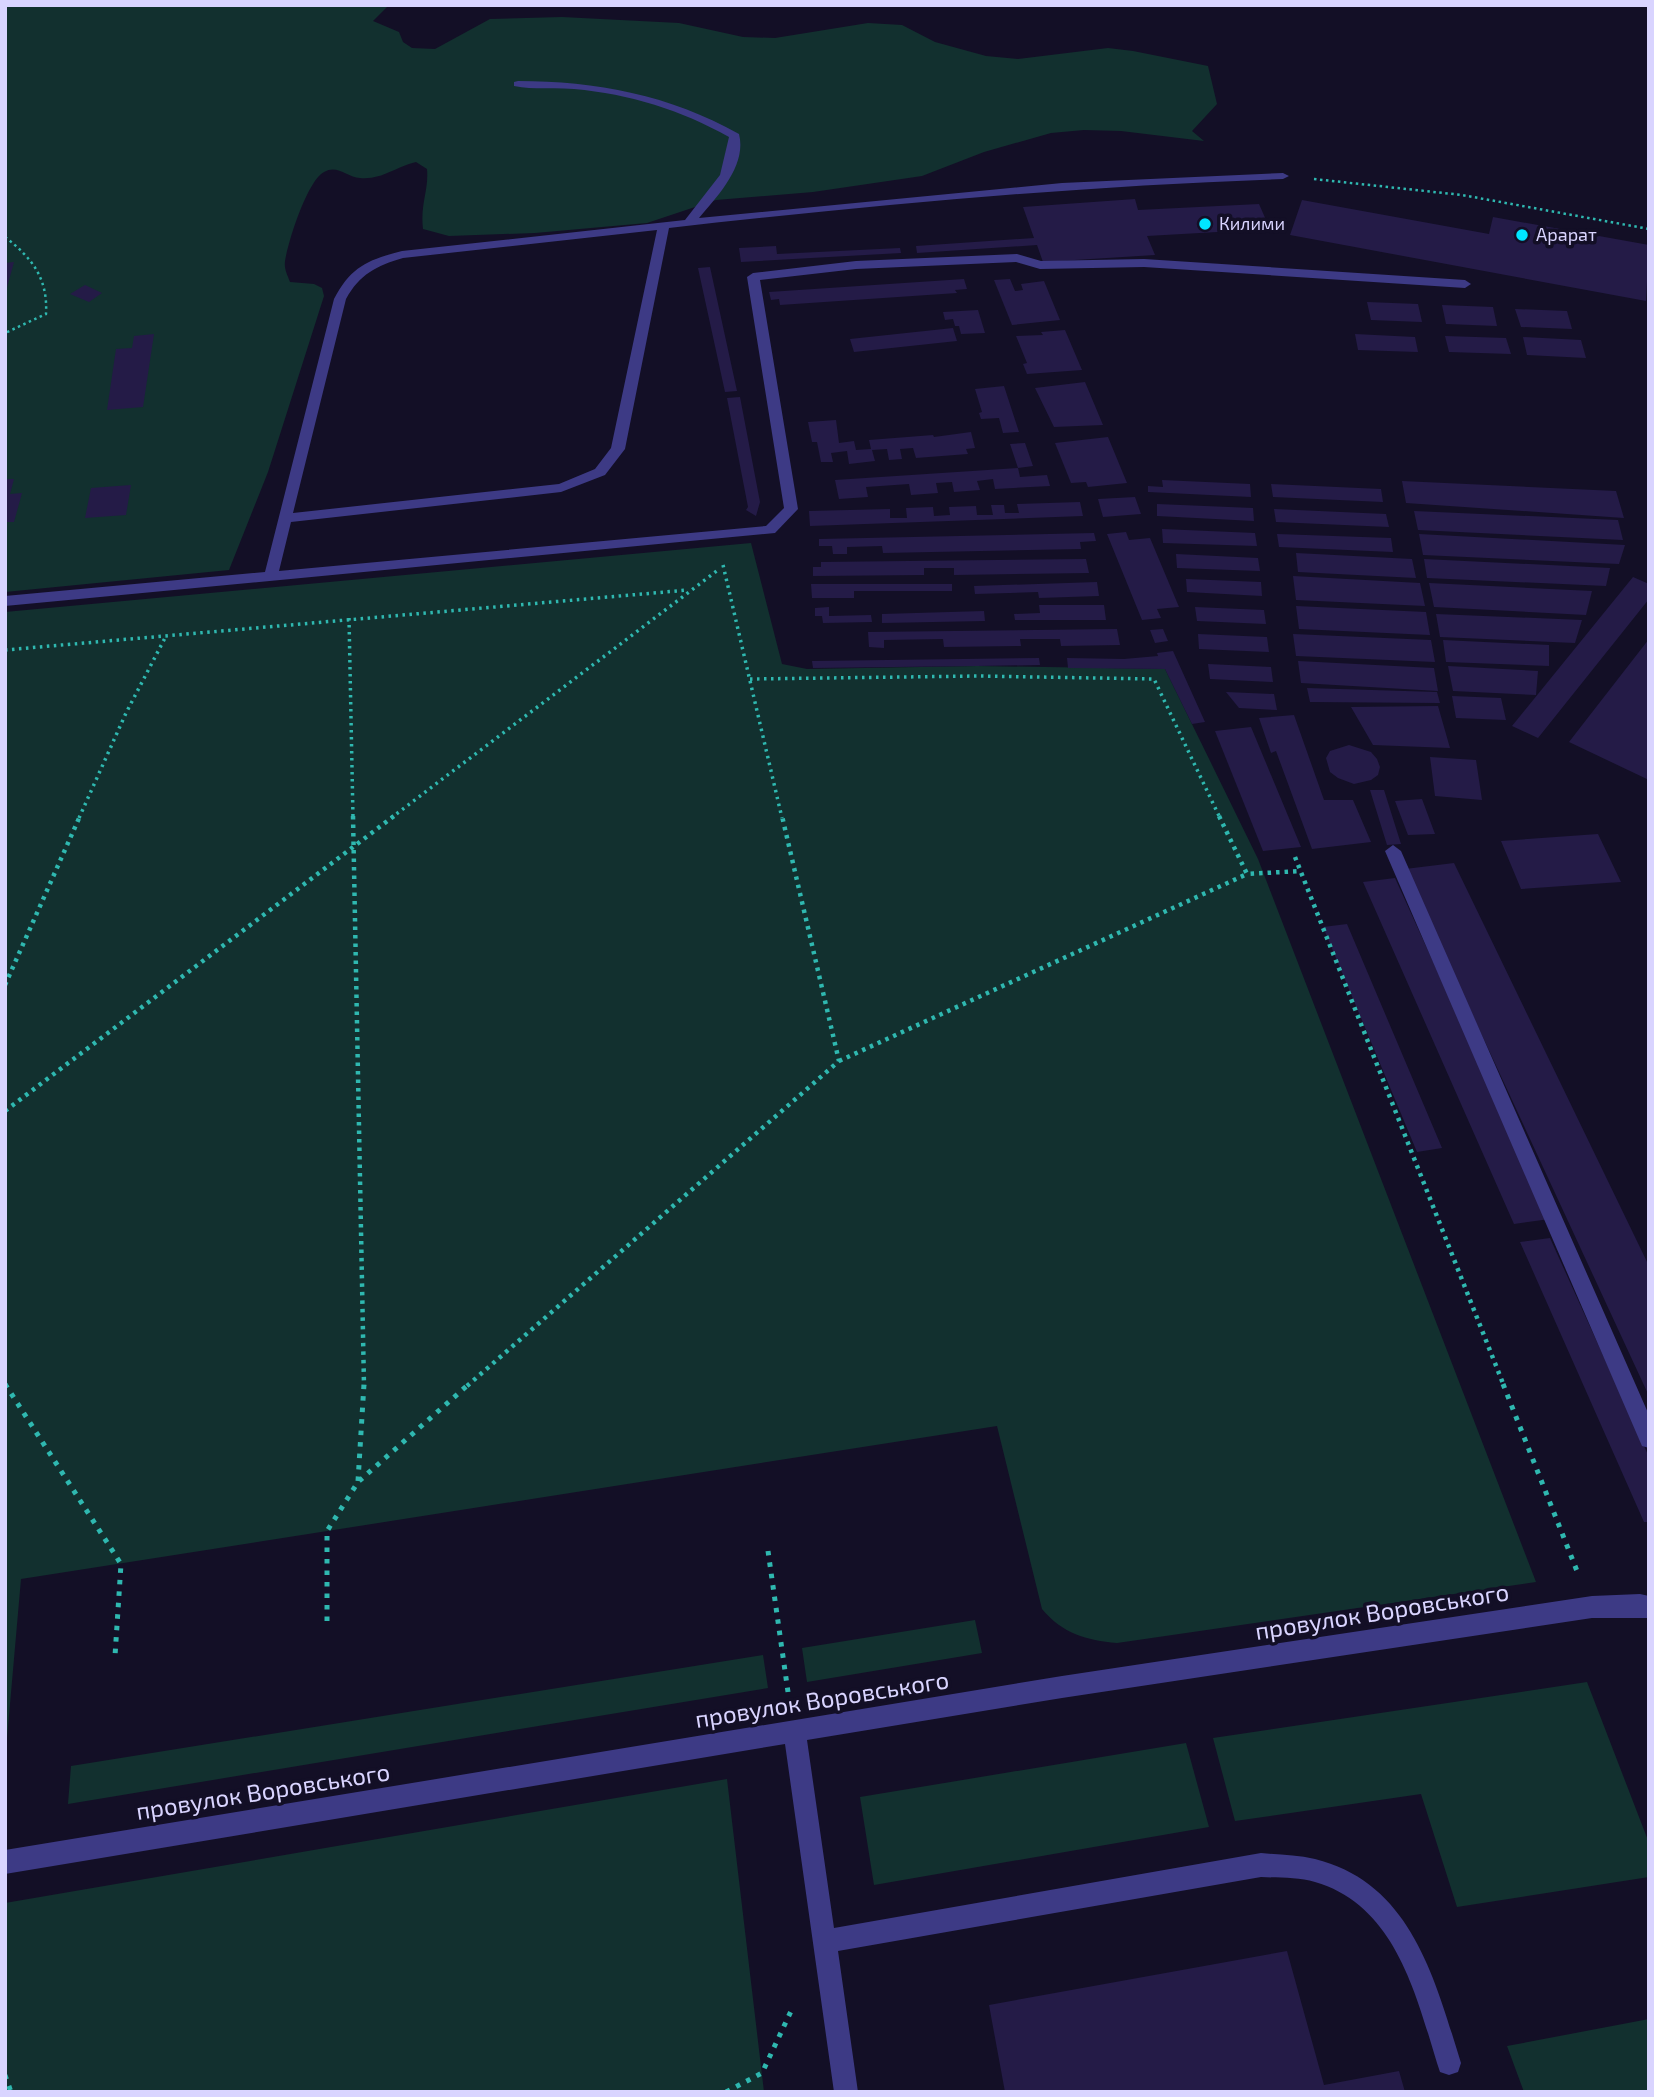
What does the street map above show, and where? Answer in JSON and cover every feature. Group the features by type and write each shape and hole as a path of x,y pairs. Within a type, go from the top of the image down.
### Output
{"street":[{"path":"518,83 583,87 652,100 710,120 735,136 733,160 724,181 688,223"},
{"path":"271,575 340,299 350,278 373,263 402,255 962,193 1166,178 1283,176"},
{"path":"284,518 561,488 600,472 618,449 663,228"},
{"path":"5,601 770,530 791,509 753,277 856,265 1017,258 1040,265 1143,263 1465,284"},
{"path":"1393,851 1649,1439"},
{"name":"провулок Воровського","path":"5,1862 1062,1687 1591,1607 1649,1607"},
{"path":"794,1731 846,2092"},
{"path":"824,1941 1261,1865 1317,1871 1358,1887 1390,1916 1418,1966 1449,2063"}],"path":[{"path":"1283,176 1462,195 1649,229"},
{"path":"5,237 24,251 42,275 48,294 46,314 5,333"},
{"path":"718,535 839,1061"},
{"path":"5,1111 723,566"},
{"path":"5,650 688,590"},
{"path":"349,618 364,1384 358,1482"},
{"path":"5,985 126,713 166,635"},
{"path":"750,679 978,676 1154,679 1247,874"},
{"path":"1295,857 1591,1607"},
{"path":"327,1621 327,1531 358,1482 839,1061 1247,874 1300,871"},
{"path":"5,1384 121,1564 115,1656"},
{"path":"768,1551 794,1731"},
{"path":"726,2092 762,2073 796,2001"},
{"path":"5,2075 11,2092"}],"green space":[{"path":"5,5 389,5 373,21 399,32 403,42 412,48 435,49 490,19 562,17 679,23 743,37 775,38 868,23 902,25 935,42 986,56 1018,59 1108,48 1208,66 1217,104 1192,131 1204,141 1121,131 1051,133 984,152 922,176 813,192 716,200 647,223 535,233 449,236 423,229 427,169 416,162 368,178 355,177 333,169 324,172 311,187 299,213 285,264 290,282 314,284 322,288 324,296 268,472 229,570 5,592"},
{"path":"751,543 782,664 807,669 977,666 1165,669 1258,859 1536,1582 1117,1643 1085,1638 1058,1624 1042,1609 997,1426 21,1579 5,1761 5,612"},
{"path":"975,1620 982,1653 807,1682 802,1648"},
{"path":"763,1655 768,1688 68,1804 71,1766"},
{"path":"1587,1682 1649,1843 1649,1877 1457,1907 1421,1794 1235,1821 1213,1738"},
{"path":"1186,1743 1209,1827 874,1885 860,1797"},
{"path":"727,1779 764,2092 5,2092 5,1903"},
{"path":"1649,2019 1649,2092 1524,2092 1507,2046"}],"building":[{"path":"1135,199 1138,210 1259,204 1270,229 1147,236 1155,255 1043,262 1037,245 917,253 916,246 1034,238 1023,207"},
{"path":"1302,200 1489,234 1493,217 1649,245 1646,301 1290,235"},
{"path":"776,246 777,254 900,248 901,253 741,262 739,248"},
{"path":"14,262 6,291 5,291 5,263"},
{"path":"710,267 737,391 725,392 698,268"},
{"path":"964,279 967,289 955,290 957,293 780,305 779,299 771,300 769,292"},
{"path":"1010,279 1015,291 1023,290 1021,284 1044,281 1060,320 1012,325 994,280"},
{"path":"85,285 102,293 89,302 70,294"},
{"path":"1367,302 1418,304 1422,322 1371,320"},
{"path":"1442,305 1493,307 1497,326 1446,324"},
{"path":"1515,309 1567,311 1572,329 1521,327"},
{"path":"978,310 985,333 961,334 953,319 945,320 943,312"},
{"path":"953,328 957,341 854,352 850,339"},
{"path":"1065,330 1082,370 1027,374 1023,364 1027,363 1016,336 1043,335 1041,332"},
{"path":"154,334 143,407 107,410 116,349 132,348 134,336"},
{"path":"1355,334 1415,337 1418,352 1358,350"},
{"path":"1445,336 1506,338 1511,354 1449,352"},
{"path":"1523,337 1581,340 1586,358 1527,355"},
{"path":"1085,382 1103,425 1054,427 1035,388"},
{"path":"1004,386 1019,432 1003,433 999,418 981,419 979,413 982,412 975,389"},
{"path":"740,397 760,502 756,516 746,510 748,507 727,398"},
{"path":"836,420 839,443 854,441 856,450 871,449 869,440 971,432 975,448 966,449 968,454 916,458 913,448 900,449 902,459 889,460 887,449 872,450 875,461 849,464 847,451 831,453 833,462 821,462 817,442 812,442 808,422"},
{"path":"1108,437 1127,483 1088,487 1086,482 1071,483 1055,443"},
{"path":"1025,443 1033,466 1018,468 1010,444"},
{"path":"1018,468 1020,477 1047,475 1050,486 995,489 993,479 977,481 980,490 954,492 952,482 936,483 938,493 911,495 909,484 866,487 868,497 839,499 835,480"},
{"path":"5,479 14,479 10,494 22,493 14,522 5,522"},
{"path":"1162,480 1250,484 1251,497 1148,492 1148,486 1163,487"},
{"path":"1402,481 1616,491 1624,518 1406,503"},
{"path":"1271,484 1381,489 1383,502 1273,497"},
{"path":"131,485 126,515 85,518 91,488"},
{"path":"1135,497 1141,514 1103,517 1098,499"},
{"path":"1080,502 1083,516 810,526 809,511 890,509 890,518 907,518 906,508 933,507 934,516 950,515 949,507 976,506 977,515 993,515 991,505 1004,505 1005,513 1019,513 1017,504"},
{"path":"1157,504 1253,508 1254,521 1157,516"},
{"path":"1274,509 1386,514 1389,527 1276,522"},
{"path":"1414,511 1618,520 1623,540 1418,530"},
{"path":"1162,529 1255,533 1257,546 1163,543"},
{"path":"1126,532 1129,540 1150,538 1179,607 1157,609 1161,618 1142,620 1107,534"},
{"path":"1094,533 1096,541 1080,542 1081,549 883,553 882,546 847,547 847,554 833,554 832,546 819,546 819,539"},
{"path":"1277,534 1391,538 1393,552 1279,547"},
{"path":"1419,534 1625,545 1619,564 1423,555"},
{"path":"1296,553 1412,559 1416,578 1298,572"},
{"path":"1176,554 1258,558 1260,571 1177,568"},
{"path":"1086,559 1089,573 954,575 954,568 924,568 924,575 813,576 813,567 821,567 821,562"},
{"path":"1424,559 1610,568 1606,586 1427,578"},
{"path":"1293,576 1420,583 1425,606 1296,600"},
{"path":"1633,577 1649,584 1649,599 1538,738 1512,726"},
{"path":"1186,579 1261,582 1262,596 1187,592"},
{"path":"1097,582 1099,596 1039,598 1038,592 975,594 974,586"},
{"path":"1429,583 1592,591 1586,615 1434,607"},
{"path":"811,584 952,584 952,591 854,591 854,598 812,598"},
{"path":"1039,605 1104,605 1106,620 1015,620 1014,614 1040,613"},
{"path":"1296,606 1426,612 1430,635 1299,629"},
{"path":"829,607 829,616 871,615 872,622 823,623 822,616 815,616 815,608"},
{"path":"1195,607 1264,610 1266,624 1197,621"},
{"path":"984,611 985,621 882,623 882,614"},
{"path":"1436,614 1582,620 1575,643 1440,637"},
{"path":"1117,629 1120,645 1061,646 1060,639 1020,639 1021,646 944,647 943,639 884,640 884,648 869,647 868,632"},
{"path":"1163,629 1168,641 1155,643 1150,630"},
{"path":"1198,634 1267,637 1269,652 1199,649"},
{"path":"1293,634 1431,640 1435,662 1296,656"},
{"path":"1649,639 1649,780 1569,742"},
{"path":"1443,640 1549,645 1549,666 1446,662"},
{"path":"1173,651 1205,722 1192,724 1165,669 1068,668 1067,658 1124,659 1158,656 1157,653"},
{"path":"1039,658 1040,665 977,666 813,668 812,661"},
{"path":"1298,661 1434,668 1438,691 1301,683"},
{"path":"1208,664 1271,667 1273,682 1210,679"},
{"path":"1448,666 1538,671 1536,695 1453,691"},
{"path":"1307,688 1437,692 1440,703 1310,702"},
{"path":"1226,692 1274,694 1277,710 1239,708"},
{"path":"1452,696 1501,698 1506,720 1456,718"},
{"path":"1438,706 1450,748 1373,745 1351,707"},
{"path":"1294,715 1324,800 1353,800 1371,842 1312,849 1276,751 1271,753 1259,718"},
{"path":"1251,727 1301,847 1263,851 1215,731"},
{"path":"1349,745 1371,752 1380,767 1378,775 1371,780 1354,784 1330,772 1326,758 1330,751"},
{"path":"1430,757 1476,760 1482,800 1435,796"},
{"path":"1370,790 1384,790 1401,844 1387,845"},
{"path":"1422,799 1435,834 1408,835 1395,801"},
{"path":"1598,834 1621,882 1521,889 1501,841"},
{"path":"1454,863 1649,1266 1649,1396 1405,869"},
{"path":"1395,878 1550,1219 1514,1224 1363,882"},
{"path":"1347,924 1442,1148 1417,1152 1323,927"},
{"path":"1550,1238 1649,1457 1649,1522 1644,1522 1520,1242"},
{"path":"1287,1951 1324,2085 1399,2071 1405,2092 1005,2092 989,2005"}],"place":[{"name":"Килими","path":"1205,224"},
{"name":"Арарат","path":"1522,235"}]}
